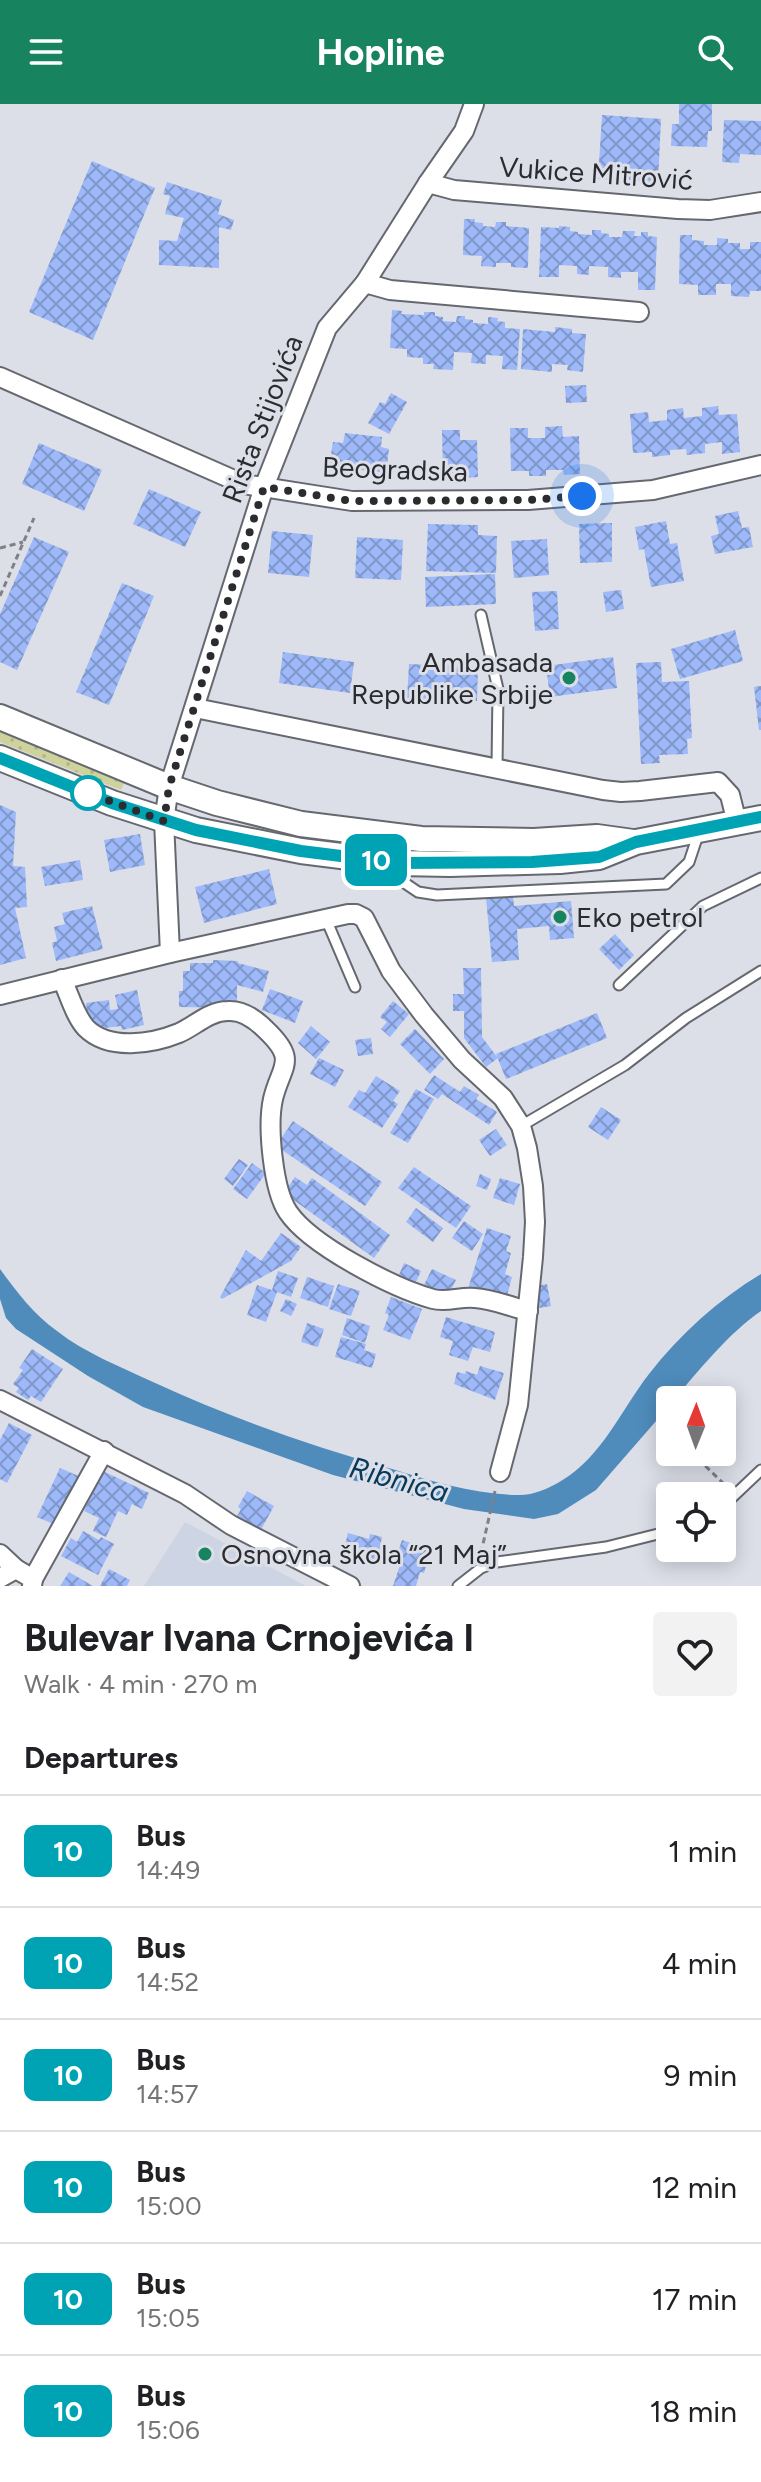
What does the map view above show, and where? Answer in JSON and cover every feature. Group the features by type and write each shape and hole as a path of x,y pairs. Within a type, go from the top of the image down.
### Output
{"main road":[{"path":"0,717 169,787 251,813 322,828 470,841 597,837 636,842"},
{"path":"0,758 164,821 272,846 372,860 450,864 599,857 636,842 749,820"}],"street":[{"name":"Rista Stijovića","path":"170,953 164,821 169,787 264,487 327,328 365,283 464,131 474,104"},
{"name":"Vukice Mitrović","path":"428,183 454,190 678,209 710,210 761,202"},
{"path":"365,283 390,290 639,312"},
{"name":"Beogradska","path":"0,377 243,484 352,501 528,500 653,490 761,465"},
{"path":"195,708 621,792 718,782 749,820"},
{"path":"0,995 348,914 364,918 391,971 462,1060 503,1098 521,1126 533,1186 535,1222 518,1405 500,1472"},
{"path":"62,979 85,1027 108,1041 152,1041 179,1033 214,1013 227,1010 251,1018 276,1040 284,1054 284,1072 271,1111 271,1148 280,1192 287,1210 300,1225 325,1246 364,1268 434,1299 449,1301 474,1297 528,1311"},
{"path":"0,1400 185,1494 231,1525 350,1586"},
{"path":"0,1554 20,1578 104,1451"}],"lane":[{"path":"481,615 498,689 497,768"},
{"path":"372,860 418,892 437,895 666,884 689,862 699,831"},
{"path":"619,985 703,906 761,878"},
{"path":"326,919 355,987"},
{"path":"521,1126 625,1065 686,1018 761,971"},
{"path":"736,1496 761,1470"},
{"path":"458,1586 481,1568 497,1562 606,1547 656,1534"}],"path":[{"path":"0,596 34,518"},
{"path":"0,548 23,542"},
{"path":"705,1466 722,1482"},
{"path":"484,1535 500,1472"}],"shaded area":[{"name":"Osnovna škola “21 Maj”","path":"185,1522 306,1586 144,1586"}],"green space":[{"path":"0,726 127,777 121,790 0,742"}],"water":[{"name":"Ribnica","path":"0,1269 33,1310 68,1339 182,1395 271,1430 361,1460 453,1486 516,1495 545,1489 575,1471 599,1446 649,1374 674,1345 700,1319 761,1274 761,1311 726,1341 686,1386 656,1386 656,1421 596,1490 558,1514 534,1519 464,1509 333,1475 143,1407 16,1329 6,1318 0,1299"}],"building":[{"path":"679,104 712,104 712,131 708,131 707,147 671,146 672,124 679,124"},
{"path":"602,115 661,119 658,182 598,179"},
{"path":"724,120 761,121 761,155 740,154 739,163 722,162"},
{"path":"92,161 155,188 93,340 29,312"},
{"path":"167,182 222,200 218,214 234,220 231,230 219,227 219,268 159,265 159,240 177,241 184,218 165,214 170,196 163,194"},
{"path":"464,219 475,219 474,222 483,223 483,226 495,227 496,222 506,222 506,226 529,228 528,268 511,267 511,263 496,263 496,267 481,266 482,256 463,255"},
{"path":"541,227 570,227 570,231 578,234 592,235 592,230 601,230 609,237 622,237 623,231 635,231 634,236 648,232 648,236 657,237 655,290 638,290 638,272 621,272 621,278 608,277 608,267 589,266 589,275 577,274 577,266 559,265 559,277 539,277"},
{"path":"680,235 692,235 692,240 704,241 704,245 717,245 717,238 728,239 728,243 740,243 740,249 750,249 750,242 761,242 761,291 750,291 749,297 731,296 731,284 716,284 716,295 698,295 698,285 679,284"},
{"path":"392,310 402,311 401,314 435,312 435,316 443,317 443,321 456,322 457,316 465,316 473,323 488,324 488,317 498,318 497,321 505,322 505,328 520,329 517,370 502,369 503,356 486,355 486,364 471,363 472,353 454,352 453,370 433,369 434,364 423,364 423,358 407,357 407,349 390,348"},
{"path":"555,327 586,334 583,372 567,370 568,365 552,364 552,372 521,369 523,329 555,332"},
{"path":"586,385 587,402 566,403 565,386"},
{"path":"391,393 407,402 389,434 368,423 380,402 385,404"},
{"path":"718,406 719,415 737,414 740,452 722,454 722,442 705,444 705,453 687,455 686,449 670,450 670,455 652,457 652,452 633,453 630,414 648,412 649,422 667,420 667,410 683,408 684,418 702,416 702,408"},
{"path":"562,426 563,437 579,436 580,474 564,475 563,470 546,470 546,476 529,476 529,471 511,471 510,428 528,428 528,438 545,438 545,427"},
{"path":"442,430 460,430 460,440 477,440 478,477 461,478 461,473 443,473"},
{"path":"345,433 382,437 381,447 389,449 386,473 329,466 333,442 343,443"},
{"path":"39,443 102,470 84,511 22,484"},
{"path":"149,489 201,512 185,547 133,524"},
{"path":"738,511 742,528 749,527 753,547 715,554 711,536 719,534 715,516"},
{"path":"666,521 670,544 677,543 684,581 651,587 644,549 639,550 635,527"},
{"path":"612,523 612,562 580,563 579,524"},
{"path":"428,524 478,525 478,535 497,536 496,573 426,571"},
{"path":"272,531 313,535 309,577 268,573"},
{"path":"34,537 69,552 17,670 0,662 0,614"},
{"path":"357,537 403,540 401,580 355,578"},
{"path":"547,539 549,575 514,578 511,541"},
{"path":"495,574 496,604 426,607 425,577"},
{"path":"122,583 154,596 109,705 76,692"},
{"path":"621,590 624,609 606,612 603,592"},
{"path":"557,591 559,629 535,631 532,592"},
{"path":"735,630 743,661 680,679 671,649"},
{"path":"283,652 354,662 350,693 279,683"},
{"path":"613,657 617,688 550,697 546,666"},
{"path":"661,662 662,682 689,681 692,738 687,739 688,754 659,755 660,763 641,764 636,663"},
{"path":"409,664 478,667 477,701 407,698"},
{"path":"761,686 761,730 759,730 754,687"},
{"path":"0,805 16,812 13,866 25,867 27,907 15,908 26,958 0,965"},
{"path":"140,834 145,865 110,872 104,840"},
{"path":"80,860 83,880 45,886 41,867"},
{"path":"269,869 277,904 204,923 195,887"},
{"path":"513,896 514,906 571,901 574,938 550,940 549,926 517,929 519,960 492,962 486,898"},
{"path":"92,906 103,949 56,961 52,943 57,941 54,927 65,924 62,913"},
{"path":"615,934 634,955 619,970 599,949"},
{"path":"213,960 238,961 269,971 263,992 237,985 237,1008 179,1007 183,971 190,971 190,963 213,963"},
{"path":"463,968 481,968 482,1037 498,1058 486,1067 464,1038 464,1011 453,1011 453,994 464,994"},
{"path":"270,989 303,1001 295,1023 262,1010"},
{"path":"137,990 144,1025 122,1030 121,1026 96,1029 89,1025 86,1003 109,1000 110,1010 118,1009 115,995"},
{"path":"393,1001 409,1014 390,1037 381,1029 387,1022 380,1017"},
{"path":"597,1013 607,1038 506,1079 496,1054"},
{"path":"311,1026 330,1042 316,1059 298,1043"},
{"path":"415,1029 444,1059 430,1074 400,1044"},
{"path":"371,1038 373,1054 358,1056 355,1040"},
{"path":"319,1058 344,1070 335,1087 310,1074"},
{"path":"434,1075 460,1092 464,1086 479,1095 476,1099 497,1112 489,1125 442,1094 438,1099 424,1090"},
{"path":"376,1076 400,1091 393,1101 398,1104 382,1128 348,1107 359,1090 365,1093"},
{"path":"416,1089 434,1099 408,1143 390,1133"},
{"path":"601,1107 621,1120 608,1140 588,1127"},
{"path":"293,1121 382,1182 365,1206 276,1146"},
{"path":"496,1129 507,1145 490,1156 479,1140"},
{"path":"239,1159 248,1165 233,1186 224,1179"},
{"path":"252,1163 266,1173 247,1199 233,1189"},
{"path":"414,1167 471,1206 456,1228 398,1188"},
{"path":"480,1174 491,1179 487,1190 476,1186"},
{"path":"295,1177 307,1185 312,1178 390,1235 374,1258 284,1193"},
{"path":"500,1178 520,1184 514,1205 493,1198"},
{"path":"416,1208 443,1228 433,1242 406,1222"},
{"path":"464,1221 483,1234 472,1251 452,1238"},
{"path":"487,1228 511,1236 506,1251 511,1253 505,1274 512,1277 505,1303 467,1292"},
{"path":"281,1233 301,1247 291,1261 222,1299 220,1297 246,1250 261,1261"},
{"path":"404,1263 421,1271 416,1282 399,1275"},
{"path":"432,1269 456,1280 447,1298 423,1287"},
{"path":"278,1271 298,1278 291,1297 277,1292 266,1322 247,1315 257,1285 272,1290"},
{"path":"307,1277 334,1286 328,1307 300,1298"},
{"path":"338,1284 360,1291 351,1316 329,1309"},
{"path":"547,1284 551,1306 539,1308 535,1286"},
{"path":"391,1297 422,1309 410,1340 383,1330"},
{"path":"286,1299 297,1304 291,1316 280,1311"},
{"path":"446,1317 495,1332 490,1352 473,1347 468,1361 449,1355 453,1341 440,1337"},
{"path":"347,1318 370,1326 365,1343 342,1335"},
{"path":"307,1323 324,1329 318,1347 301,1342"},
{"path":"341,1337 366,1344 364,1350 376,1354 372,1368 335,1357"},
{"path":"32,1349 63,1369 41,1402 31,1396 28,1400 16,1392 19,1388 13,1384"},
{"path":"480,1366 504,1373 495,1400 454,1384 457,1372 477,1375"},
{"path":"9,1423 32,1435 7,1483 0,1479 0,1440"},
{"path":"60,1468 81,1477 58,1526 37,1517"},
{"path":"103,1471 149,1493 142,1509 132,1504 127,1515 118,1511 106,1537 93,1531 99,1518 84,1511"},
{"path":"247,1491 274,1506 259,1533 235,1520"},
{"path":"83,1531 114,1544 98,1575 61,1556 71,1538 77,1542"},
{"path":"348,1533 369,1539 370,1534 382,1537 376,1564 360,1560 359,1565 341,1561"},
{"path":"402,1540 431,1549 424,1573 420,1572 416,1586 393,1586 400,1565 394,1563"},
{"path":"109,1569 130,1580 127,1586 100,1586"},
{"path":"69,1572 93,1586 60,1586"}],"bus line":[{"name":"10","path":"0,758 112,803 196,830 336,857 397,863 532,862 599,857 636,842 761,817"}],"place":[{"name":"Ambasada Republike Srbije","path":"569,678"},
{"name":"Eko petrol","path":"560,917"},
{"name":"Osnovna škola “21 Maj”","path":"205,1554"}],"route":[{"path":"88,793 85,792 164,821 169,787 264,487 352,501 528,500 582,496"}]}
